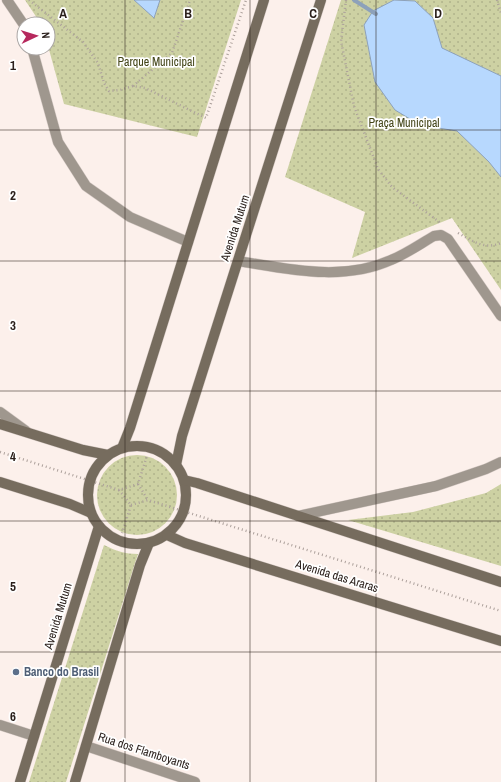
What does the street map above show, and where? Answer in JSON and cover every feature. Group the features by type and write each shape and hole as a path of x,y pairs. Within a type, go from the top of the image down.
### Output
{"street":[{"path":"7,0 18,16"},
{"path":"122,448 130,428 264,0"},
{"name":"Avenida Mutum","path":"176,465 182,436 321,0"},
{"path":"34,56 58,142 86,186 130,217 188,242"},
{"path":"238,260 289,270 330,273 362,270 391,260 434,236 441,235 448,238 501,316"},
{"path":"0,412 27,433"},
{"path":"0,424 83,450 108,455"},
{"path":"137,446 152,448 166,455 176,465 184,480 186,500 180,519 167,535 149,543 135,545 122,542 109,536 99,526 91,512 88,497 90,481 97,466 108,455 122,448 137,446"},
{"path":"298,516 436,486 486,469 501,462"},
{"path":"184,480 501,582"},
{"path":"0,482 91,512"},
{"name":"Avenida Mutum","path":"20,782 99,526"},
{"name":"Avenida das Araras","path":"167,535 185,543 501,641"},
{"path":"75,782 140,565 149,543"},
{"path":"0,725 34,736"},
{"name":"Rua dos Flamboyants","path":"86,746 195,782"}],"path":[{"path":"29,0 83,42 98,63 104,82 109,90 120,90 133,86 172,53 190,0"},
{"path":"133,86 144,88 206,118 246,0"},
{"path":"346,0 341,41 354,106 378,169 392,187 445,226"},
{"path":"497,0 501,13"},
{"path":"457,232 483,246 493,246 501,243"},
{"path":"0,452 119,490 138,484"},
{"path":"147,456 138,484 148,500"},
{"path":"119,490 130,505"},
{"path":"130,505 148,500 183,510 501,611"},
{"path":"122,533 130,505"}],"green space":[{"name":"Parque Municipal","path":"25,0 241,0 197,137 64,104 51,56 56,56 56,16 36,16"},
{"name":"Praça Municipal","path":"341,0 501,0 501,290 452,218 352,258 365,212 285,177"},
{"path":"137,455 152,458 165,467 174,480 177,495 174,510 165,523 152,532 137,535 122,532 109,523 100,510 97,495 100,480 109,467 122,458"},
{"path":"501,484 501,566 348,520 413,512 486,493"},
{"path":"104,545 121,552 138,554 66,782 29,782"}],"water":[{"path":"134,0 160,0 154,18"},
{"path":"394,0 415,1 433,18 442,48 501,76 501,177 489,162 457,131 420,125 395,110 375,82 364,25 373,11"}],"waterway":[{"path":"354,0 376,14"}],"place":[{"name":"Banco do Brasil","path":"16,672"}]}
